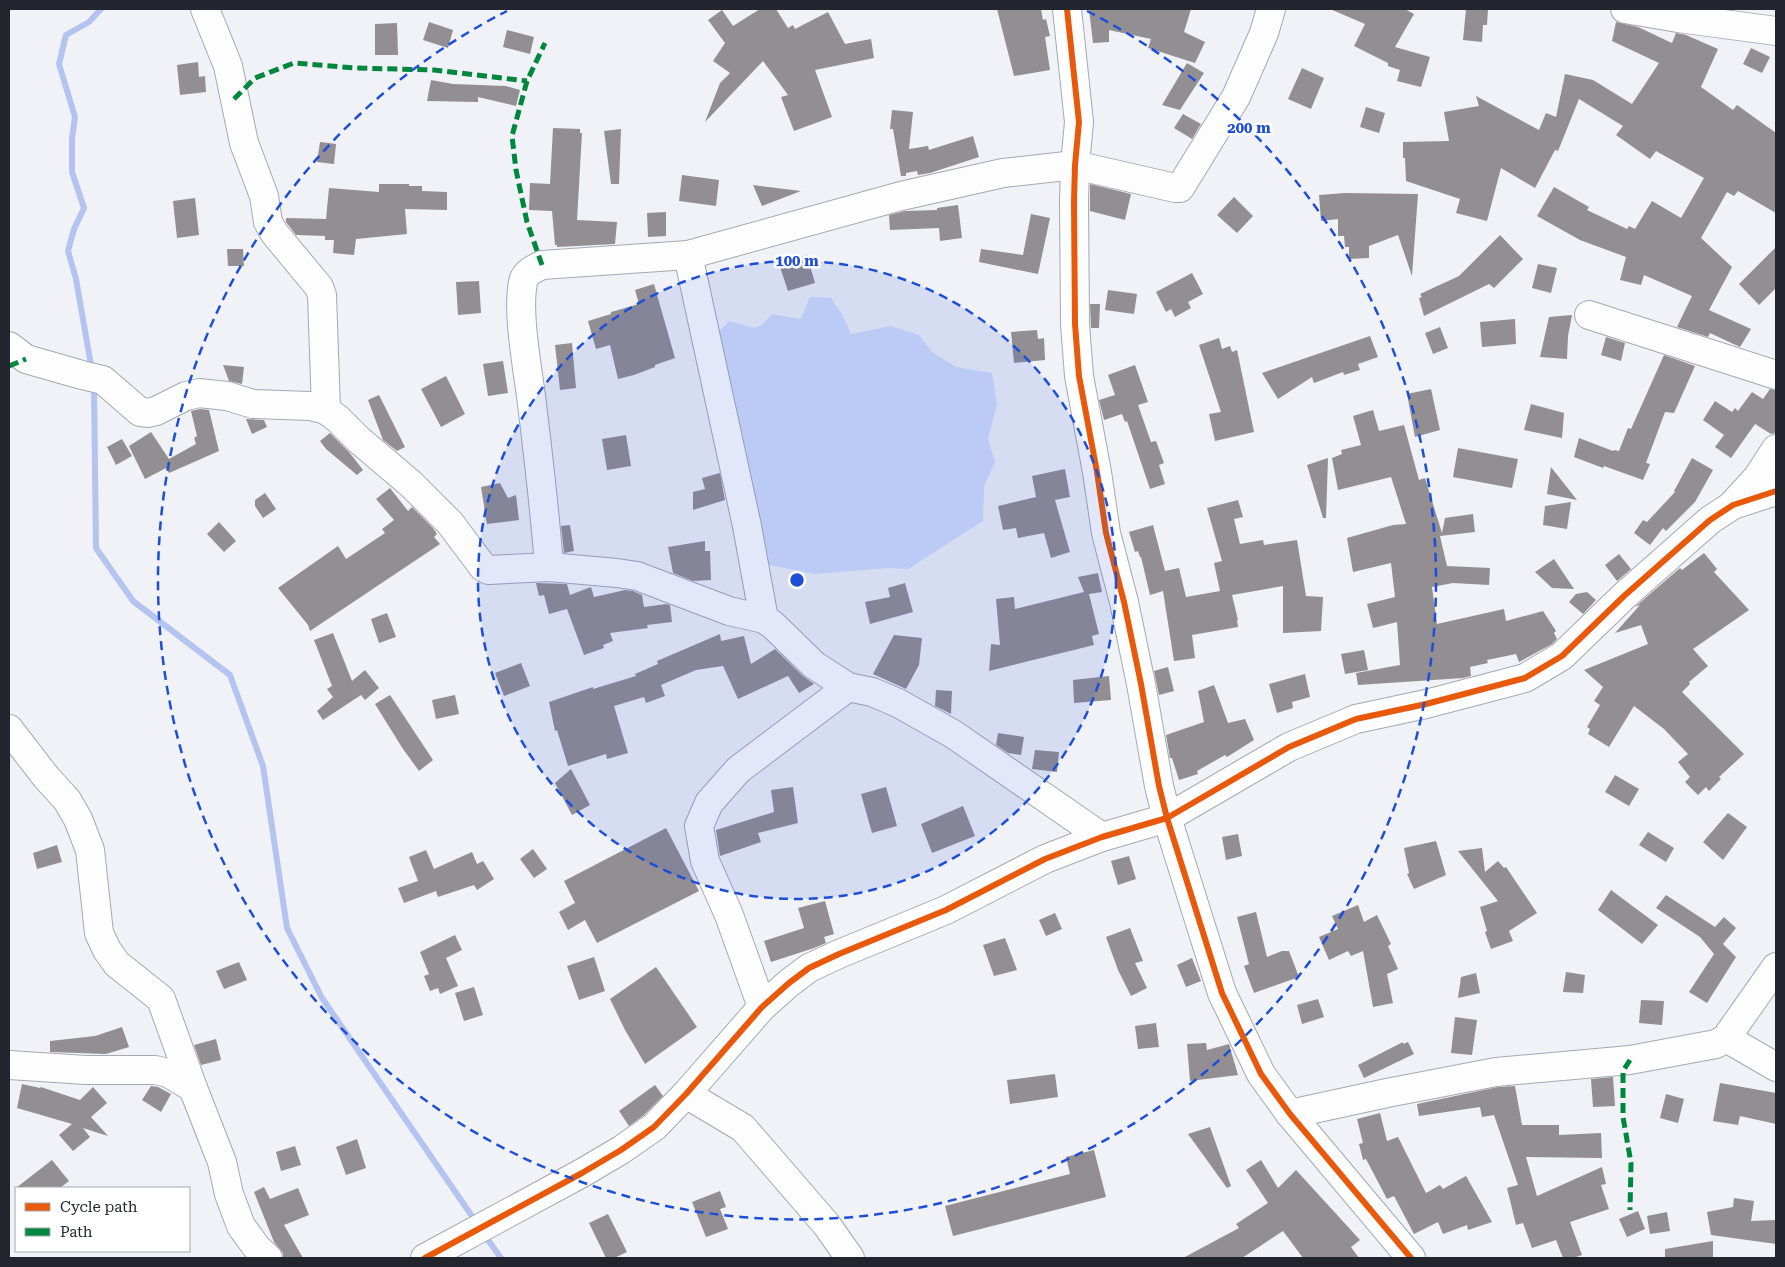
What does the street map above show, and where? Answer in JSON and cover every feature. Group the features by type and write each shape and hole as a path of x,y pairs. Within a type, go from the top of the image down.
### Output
{"street":[{"path":"205,9 228,66 244,143 264,196 268,222 275,234 319,287 322,295 326,410"},
{"path":"1067,9 1079,122 1075,165 1075,324 1079,376 1106,532 1142,684 1159,786 1167,818 1222,993 1262,1074 1290,1114 1411,1258"},
{"path":"550,567 543,488 524,343 523,279 529,272 542,265 688,255 901,196 1002,173 1075,165 1180,188 1236,97 1264,33 1271,9"},
{"path":"1625,9 1776,31"},
{"path":"688,255 747,526 764,620"},
{"path":"1589,315 1776,375"},
{"path":"9,346 26,359 92,378 140,412 156,411 186,396 199,394 227,396 253,404 310,406 326,410 338,419 358,440 412,484 450,523 483,567 488,570 550,567 637,576 729,611 764,620 773,625 814,664 848,688 872,692 898,703 953,734 1102,837"},
{"path":"1733,505 1757,478 1776,449"},
{"path":"424,1258 621,1150 654,1127 686,1094 762,1007 809,968 946,910 1044,859 1102,837 1167,818 1289,747 1356,719 1525,678 1562,656 1624,596 1710,520 1733,505 1776,491"},
{"path":"762,1007 729,915 705,861 699,826 709,804 738,770 848,688"},
{"path":"9,731 67,800 78,819 90,850 99,933 107,950 117,964 161,1000 222,1162 229,1194 241,1226 257,1248 268,1258"},
{"path":"1290,1114 1496,1072 1630,1060 1716,1044 1726,1038 1776,967"},
{"path":"1726,1038 1776,1067"},
{"path":"9,1065 86,1070 156,1070 168,1073 193,1088"},
{"path":"686,1094 743,1128 826,1224 850,1258"}],"shaded area":[{"path":"810,297 831,298 843,316 851,334 891,326 919,335 932,352 956,367 992,373 997,405 988,439 995,462 984,487 983,521 908,569 889,568 814,574 760,563 713,338 729,321 754,328 762,325 772,314 801,319"}],"building":[{"path":"760,9 776,9 788,28 793,25 795,29 828,12 845,44 871,39 874,58 815,70 832,117 794,131 781,97 788,95 763,61 705,122 720,83 730,73 713,61 725,43 708,20 722,10 733,26"},
{"path":"997,9 1041,9 1043,20 1046,19 1050,36 1045,37 1050,70 1014,76"},
{"path":"1089,9 1191,9 1184,32 1205,42 1195,63 1148,48 1151,39 1109,30 1109,42 1093,43"},
{"path":"1330,9 1405,9 1414,14 1395,47 1430,57 1421,87 1397,81 1400,70 1388,66 1388,63 1354,46 1365,24"},
{"path":"1466,9 1488,9 1487,25 1483,25 1482,42 1463,40"},
{"path":"429,22 453,30 448,48 423,40"},
{"path":"1616,22 1638,27 1672,43 1676,33 1686,35 1718,49 1701,87 1733,110 1737,105 1776,133 1776,213 1738,191 1734,196 1727,192 1701,238 1732,267 1709,310 1751,329 1740,347 1710,333 1708,337 1677,327 1692,296 1644,275 1641,285 1620,280 1626,257 1580,240 1537,216 1554,187 1589,207 1587,210 1627,229 1629,226 1635,229 1652,201 1681,218 1704,178 1656,151 1650,159 1616,135 1623,126 1579,99 1558,151 1555,150 1535,188 1501,168 1487,221 1456,213 1460,199 1406,181 1403,142 1449,141 1444,112 1479,106 1476,96 1539,130 1546,113 1556,117 1565,74 1593,80 1632,104 1659,63 1612,41"},
{"path":"397,23 398,55 375,55 375,24"},
{"path":"507,30 534,37 530,54 503,47"},
{"path":"1751,48 1770,57 1762,73 1743,64"},
{"path":"198,62 199,77 205,76 206,92 180,95 177,65"},
{"path":"1187,63 1204,73 1180,110 1162,105"},
{"path":"1302,68 1324,78 1311,109 1288,99"},
{"path":"431,80 453,84 506,86 520,90 516,106 478,97 478,102 427,101"},
{"path":"1366,107 1385,113 1379,133 1360,127"},
{"path":"892,110 913,112 909,149 928,146 929,150 973,136 979,157 930,173 918,175 917,171 901,176 893,129 890,129"},
{"path":"1183,114 1201,124 1192,139 1174,128"},
{"path":"553,128 580,129 580,133 582,133 577,220 617,222 615,244 557,247 555,245 552,211 529,210 530,183 550,184"},
{"path":"621,129 619,184 611,184 604,131"},
{"path":"320,142 336,144 334,164 317,162"},
{"path":"682,175 719,180 716,206 679,201"},
{"path":"379,184 409,184 409,186 422,186 422,191 447,192 447,210 405,209 407,234 356,239 354,255 333,253 334,240 325,240 325,236 296,235 286,222 286,218 326,219 329,188 379,192"},
{"path":"1090,184 1131,194 1125,220 1090,211"},
{"path":"753,185 801,191 762,206"},
{"path":"1345,193 1418,194 1412,276 1398,235 1369,246 1369,258 1349,259 1349,247 1345,247 1344,236 1338,236 1338,219 1321,221 1319,195"},
{"path":"1234,197 1253,216 1237,233 1217,215"},
{"path":"195,198 199,235 177,238 173,201"},
{"path":"958,205 962,238 940,241 939,228 890,230 889,215 905,211 937,210 937,208"},
{"path":"666,212 666,236 648,237 647,213"},
{"path":"1031,214 1050,218 1038,274 979,262 981,249 1023,255"},
{"path":"1500,235 1523,259 1494,288 1489,284 1424,316 1419,298 1422,297 1420,294 1459,276"},
{"path":"1776,247 1776,288 1759,305 1739,284"},
{"path":"227,249 243,249 244,266 228,266"},
{"path":"807,255 815,283 788,291 779,264"},
{"path":"1538,264 1557,268 1551,293 1532,288"},
{"path":"1192,273 1203,294 1188,302 1191,308 1175,317 1171,309 1166,312 1156,292"},
{"path":"479,281 481,313 458,315 456,282"},
{"path":"654,284 675,358 634,375 618,379 610,345 596,349 588,321 639,304 635,290"},
{"path":"1108,290 1137,294 1134,314 1105,310"},
{"path":"1090,304 1100,304 1099,328 1091,328"},
{"path":"1572,315 1568,336 1567,359 1540,357 1549,317"},
{"path":"1515,319 1516,344 1482,347 1480,322"},
{"path":"1440,327 1448,348 1433,354 1425,333"},
{"path":"1037,330 1038,339 1044,338 1045,360 1014,363 1011,332"},
{"path":"1370,336 1378,357 1358,364 1360,370 1344,375 1343,372 1314,383 1312,377 1278,399 1262,373"},
{"path":"1606,337 1625,343 1621,361 1601,355"},
{"path":"1219,338 1222,349 1230,346 1232,352 1237,350 1254,432 1215,441 1209,414 1221,412 1199,345"},
{"path":"572,343 576,388 560,390 555,345"},
{"path":"1664,355 1695,366 1674,413 1665,412 1646,463 1650,464 1643,480 1574,457 1579,438 1613,451 1619,451 1628,428 1631,429"},
{"path":"503,361 508,393 488,396 483,364"},
{"path":"223,365 244,367 242,384 229,381"},
{"path":"1135,365 1148,402 1138,405 1151,442 1156,441 1164,463 1159,465 1165,484 1150,489 1127,421 1125,422 1122,414 1104,420 1099,400 1115,395 1108,375"},
{"path":"446,376 465,414 441,427 421,389"},
{"path":"1431,389 1440,430 1415,437 1407,394"},
{"path":"1770,389 1776,390 1776,433 1771,434 1755,424 1731,458 1715,447 1724,435 1703,420 1715,401 1732,412 1735,408 1738,411 1752,392 1763,399"},
{"path":"379,395 405,447 397,451 383,440 368,400"},
{"path":"1531,404 1564,413 1562,438 1524,430"},
{"path":"209,410 219,451 169,473 166,468 145,479 129,446 151,432 169,459 196,444 194,438 197,436 191,411"},
{"path":"1373,410 1379,431 1404,425 1419,480 1425,478 1442,533 1445,518 1473,514 1475,532 1440,536 1447,566 1490,568 1489,585 1453,583 1432,587 1437,624 1504,609 1506,621 1543,611 1556,631 1554,633 1557,639 1552,644 1519,662 1516,654 1487,660 1488,663 1470,667 1471,676 1463,678 1358,685 1356,673 1400,665 1397,622 1373,628 1367,604 1395,597 1391,563 1353,572 1347,538 1393,525 1406,524 1391,477 1338,490 1332,458 1342,454 1341,450 1361,445 1353,416"},
{"path":"246,419 264,420 267,427 252,434"},
{"path":"330,433 349,452 363,470 357,475 326,449 320,441"},
{"path":"626,435 631,466 607,470 602,439"},
{"path":"122,439 132,456 116,465 107,447"},
{"path":"1458,448 1518,459 1512,488 1453,477"},
{"path":"1328,458 1326,518 1323,518 1307,465"},
{"path":"1692,458 1713,470 1695,502 1666,531 1663,528 1650,545 1634,533 1643,520 1647,522 1675,492"},
{"path":"1551,467 1577,500 1547,494"},
{"path":"1065,469 1070,497 1055,500 1070,552 1051,558 1044,533 1018,538 1016,528 1003,530 998,506 1036,497 1032,476"},
{"path":"720,473 725,500 693,510 693,492 705,489 702,478"},
{"path":"500,483 508,498 516,495 519,520 487,524 481,487"},
{"path":"390,488 408,511 412,507 433,528 437,534 434,537 440,544 310,631 308,625 278,588 338,546 346,559 385,533 382,529 394,520 376,499"},
{"path":"265,493 276,509 263,518 255,506 255,500"},
{"path":"1238,500 1243,517 1234,519 1240,544 1263,540 1264,545 1297,540 1306,596 1323,597 1321,631 1283,633 1283,586 1232,595 1238,627 1192,635 1195,658 1174,661 1163,591 1150,595 1141,557 1138,551 1135,552 1129,532 1153,525 1165,571 1179,568 1186,597 1220,591 1214,563 1222,561 1207,508"},
{"path":"1571,502 1567,529 1543,525 1545,506"},
{"path":"219,522 236,541 224,552 207,534"},
{"path":"570,525 574,551 564,553 561,526"},
{"path":"705,541 705,551 710,551 711,580 693,581 673,573 668,547"},
{"path":"1704,553 1717,569 1714,572 1749,610 1693,649 1708,666 1689,682 1690,684 1682,692 1744,754 1719,777 1721,779 1709,791 1706,787 1698,795 1685,782 1690,777 1678,762 1688,754 1664,729 1634,706 1609,747 1588,734 1590,729 1587,727 1600,705 1594,701 1603,687 1584,670 1648,644 1641,625 1615,633 1640,605 1635,607 1680,568 1682,570"},
{"path":"1619,554 1631,569 1617,581 1605,565"},
{"path":"1554,559 1574,589 1552,588 1535,572"},
{"path":"1098,573 1102,592 1089,594 1099,634 1092,636 1094,645 989,671 991,644 1000,645 996,599 1014,597 1015,609 1084,592 1078,577"},
{"path":"536,583 567,584 570,595 591,587 594,597 625,590 633,591 642,595 644,607 670,605 672,622 647,625 648,628 610,633 613,641 603,645 604,648 584,655 567,609 549,614 544,595 539,596"},
{"path":"905,583 913,612 870,624 865,602 890,597 888,588"},
{"path":"1587,592 1596,600 1583,614 1569,602 1576,594"},
{"path":"387,613 396,637 379,643 371,619"},
{"path":"333,633 352,681 365,670 379,688 365,700 361,695 323,720 317,711 333,697 327,689 332,686 314,640"},
{"path":"720,634 721,641 744,636 751,664 775,649 814,684 799,693 788,676 738,699 723,666 696,670 661,685 665,696 646,703 644,697 614,706 628,753 607,759 606,754 568,766 557,730 555,731 549,702 593,687 593,689 636,676 635,674 658,664 657,661"},
{"path":"894,635 922,638 919,665 906,689 873,674"},
{"path":"1364,650 1368,670 1345,674 1341,654"},
{"path":"521,663 530,686 504,696 495,673"},
{"path":"1168,667 1174,691 1159,695 1154,671"},
{"path":"1305,674 1310,697 1292,702 1293,708 1277,713 1269,684"},
{"path":"1109,676 1111,700 1074,703 1073,680"},
{"path":"1214,685 1228,723 1245,719 1254,740 1227,757 1225,755 1197,771 1198,774 1179,780 1172,758 1170,758 1166,735 1204,722 1198,691"},
{"path":"936,690 952,691 951,714 935,706"},
{"path":"390,695 433,760 419,771 375,704"},
{"path":"455,695 459,714 436,719 432,700"},
{"path":"998,733 1024,737 1021,755 1008,753 996,745"},
{"path":"1035,750 1059,752 1057,772 1032,769"},
{"path":"571,769 590,805 572,815 555,783"},
{"path":"1615,775 1639,789 1629,806 1605,792"},
{"path":"793,787 798,823 758,833 761,842 720,856 716,830 774,812 771,790"},
{"path":"886,787 897,826 872,833 861,794"},
{"path":"963,806 975,836 932,853 921,824"},
{"path":"1728,813 1747,827 1723,860 1703,842"},
{"path":"666,828 699,891 597,943 585,920 568,930 559,912 575,903 564,881"},
{"path":"1648,832 1674,848 1666,862 1639,845"},
{"path":"1238,834 1242,856 1226,860 1222,837"},
{"path":"1436,841 1446,875 1414,889 1407,874 1409,873 1404,848"},
{"path":"57,845 62,862 37,869 33,853"},
{"path":"1482,848 1485,872 1498,861 1504,868 1506,867 1537,913 1509,931 1513,941 1491,949 1480,907 1498,901 1458,851"},
{"path":"533,849 547,869 534,878 520,859"},
{"path":"426,850 434,869 472,852 477,864 483,861 494,879 477,890 474,885 438,897 436,891 404,903 398,888 418,881 409,857"},
{"path":"1129,856 1136,879 1118,885 1111,861"},
{"path":"1611,890 1658,925 1642,944 1598,910"},
{"path":"1666,895 1715,927 1724,917 1736,928 1723,944 1736,957 1707,1003 1689,992 1714,954 1700,937 1656,908"},
{"path":"825,901 834,934 824,937 826,943 771,962 764,941 804,928 798,908"},
{"path":"1358,905 1364,922 1377,915 1391,944 1388,946 1398,969 1387,974 1393,1003 1373,1007 1363,951 1351,956 1348,951 1329,960 1319,937 1338,929 1332,916"},
{"path":"1256,912 1267,957 1282,951 1289,951 1299,977 1254,993 1244,966 1249,964 1237,917"},
{"path":"1055,913 1062,929 1046,936 1039,920"},
{"path":"1130,928 1143,961 1135,963 1147,988 1131,996 1118,970 1106,937"},
{"path":"455,935 462,950 446,958 458,986 440,994 438,988 430,991 424,976 429,974 420,952"},
{"path":"1005,938 1017,970 994,976 983,945"},
{"path":"594,957 605,991 579,1000 567,966"},
{"path":"1192,958 1201,981 1186,987 1177,965"},
{"path":"239,962 247,980 224,989 216,971"},
{"path":"656,967 697,1027 645,1064 610,999"},
{"path":"1566,972 1585,975 1583,993 1563,992"},
{"path":"1476,973 1480,993 1458,998 1461,977"},
{"path":"474,987 483,1015 464,1021 455,993"},
{"path":"1318,999 1324,1017 1302,1024 1297,1005"},
{"path":"1641,1000 1664,1001 1662,1025 1639,1023"},
{"path":"1455,1017 1477,1020 1472,1055 1451,1053"},
{"path":"1156,1023 1159,1047 1138,1049 1135,1026"},
{"path":"122,1027 129,1047 106,1054 50,1052 50,1041 95,1036"},
{"path":"216,1039 221,1060 201,1065 194,1045"},
{"path":"1403,1042 1403,1044 1408,1042 1414,1054 1364,1078 1358,1065"},
{"path":"1206,1043 1207,1050 1229,1044 1238,1075 1190,1081 1187,1044"},
{"path":"1055,1074 1058,1097 1010,1104 1007,1080"},
{"path":"1613,1077 1615,1106 1593,1107 1591,1079"},
{"path":"1720,1083 1776,1093 1776,1124 1740,1116 1738,1125 1713,1121"},
{"path":"22,1084 41,1087 80,1100 93,1087 107,1103 91,1117 108,1136 83,1128 90,1137 73,1151 59,1135 72,1124 17,1108"},
{"path":"655,1085 663,1096 644,1115 629,1126 619,1111"},
{"path":"151,1086 158,1087 171,1094 161,1112 142,1100"},
{"path":"1515,1086 1522,1125 1559,1125 1559,1135 1601,1133 1602,1158 1526,1157 1537,1196 1602,1167 1606,1184 1601,1185 1609,1209 1570,1222 1582,1255 1573,1258 1563,1258 1556,1240 1532,1248 1523,1223 1516,1225 1507,1188 1518,1185 1494,1115 1482,1117 1480,1107 1419,1116 1417,1104 1498,1087"},
{"path":"1666,1094 1684,1099 1678,1123 1660,1118"},
{"path":"1380,1113 1387,1141 1398,1137 1426,1193 1440,1185 1443,1189 1466,1176 1492,1222 1468,1230 1467,1225 1443,1234 1438,1222 1414,1234 1394,1196 1387,1199 1366,1159 1363,1160 1359,1144 1363,1143 1357,1119"},
{"path":"1210,1127 1231,1186 1227,1188 1188,1134"},
{"path":"357,1139 366,1168 346,1175 336,1147"},
{"path":"295,1146 301,1165 281,1171 276,1152"},
{"path":"1094,1150 1106,1197 953,1236 945,1206 1070,1174 1066,1157"},
{"path":"52,1160 69,1181 61,1187 17,1187"},
{"path":"1261,1160 1278,1188 1296,1170 1360,1240 1351,1247 1359,1258 1303,1258 1283,1231 1242,1258 1183,1258 1239,1228 1236,1224 1268,1203 1246,1170"},
{"path":"264,1187 270,1199 298,1188 309,1215 284,1225 303,1258 283,1258 283,1253 274,1242 254,1192"},
{"path":"720,1191 726,1207 720,1209 728,1229 706,1237 692,1202"},
{"path":"1734,1198 1754,1201 1751,1221 1776,1220 1776,1244 1711,1235 1707,1212 1733,1207"},
{"path":"1638,1211 1645,1229 1627,1237 1619,1219"},
{"path":"1667,1212 1670,1231 1650,1234 1647,1216"},
{"path":"608,1214 627,1252 614,1258 606,1258 589,1223"},
{"path":"1713,1241 1713,1258 1665,1258 1665,1249"}],"waterway":[{"path":"92,371 76,279 68,251 74,229 84,208 72,172 72,138 75,117 59,64 66,35 89,22 101,9"},
{"path":"94,386 96,548 133,601 230,675 263,766 287,928 322,998 476,1222"},
{"path":"483,1233 501,1258"}],"marked path":[{"path":"542,265 527,222 516,170 512,136 527,81 545,43"},
{"path":"234,99 255,78 294,63 356,68 434,70 527,81"},
{"path":"9,366 26,359"},
{"path":"1630,1060 1623,1071 1623,1117 1631,1163 1630,1210"}],"cycle path":[{"path":"1067,9 1079,122 1074,201 1075,324 1079,376 1106,533 1124,602 1159,786 1167,818 1222,993 1261,1074 1290,1114 1411,1258"},
{"path":"425,1258 582,1173 621,1150 654,1127 686,1094 762,1007 809,968 946,910 1045,859 1102,837 1167,818 1289,747 1356,719 1426,704 1525,678 1562,656 1624,596 1710,520 1733,505 1776,491"}]}
